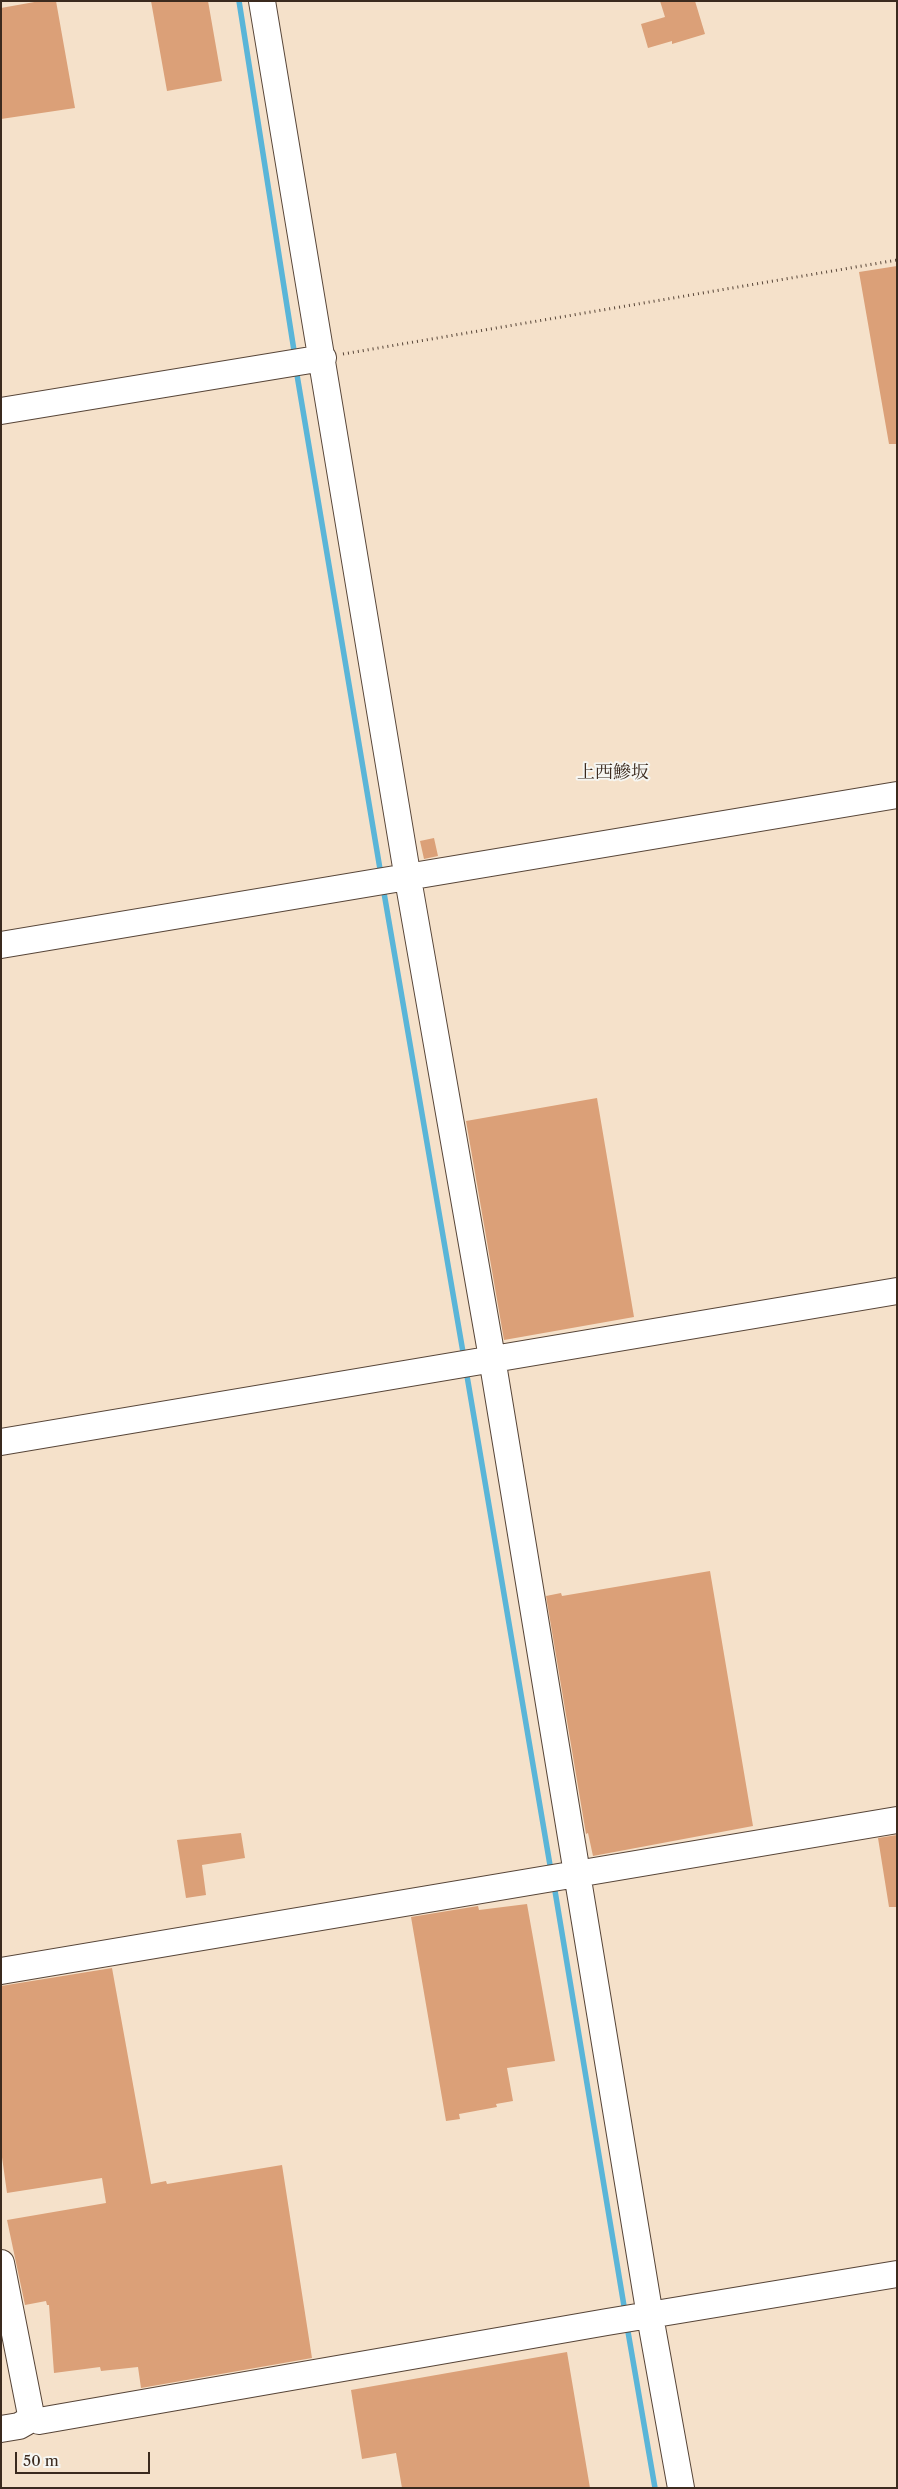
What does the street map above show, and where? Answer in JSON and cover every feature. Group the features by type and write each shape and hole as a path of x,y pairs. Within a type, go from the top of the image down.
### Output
{"street":[{"path":"262,1 304,361 560,1877 650,2316 681,2488"},
{"path":"1,411 304,361"},
{"path":"1,945 897,795"},
{"path":"1,1442 897,1292"},
{"path":"1,1971 897,1820"},
{"path":"1,2263 31,2415 40,2421 897,2274"},
{"path":"1,2429 19,2426 26,2422 31,2415"}],"path":[{"path":"304,361 897,260"}],"building":[{"path":"40,1 56,1 75,108 1,119 1,8"},
{"path":"151,1 208,1 222,81 167,91"},
{"path":"660,1 695,1 705,34 672,44 672,41 648,48 641,24 665,17"},
{"path":"897,266 897,444 889,444 859,272"},
{"path":"434,838 438,856 424,859 420,841"},
{"path":"597,1098 634,1317 504,1340 466,1121"},
{"path":"710,1571 753,1826 593,1856 588,1833 586,1834 546,1596 561,1593 562,1596"},
{"path":"241,1833 245,1858 202,1865 206,1895 186,1898 177,1840"},
{"path":"897,1835 897,1907 889,1907 878,1838"},
{"path":"527,1904 555,2061 507,2068 513,2101 496,2104 497,2107 459,2114 460,2119 446,2121 411,1917 478,1906 479,1910"},
{"path":"112,1968 151,2184 166,2181 167,2184 282,2165 312,2358 141,2388 138,2367 101,2371 100,2367 54,2373 49,2305 47,2305 46,2301 25,2305 7,2220 106,2203 102,2178 7,2193 1,2150 1,1986"},
{"path":"567,2352 590,2488 402,2488 396,2453 362,2459 351,2390"}],"waterway":[{"path":"239,1 295,357"},
{"path":"296,369 381,875"},
{"path":"383,887 464,1358"},
{"path":"466,1370 551,1871"},
{"path":"554,1885 625,2312"},
{"path":"627,2326 655,2488"}],"district":[{"name":"上西鰺坂","path":"613,773"}]}
